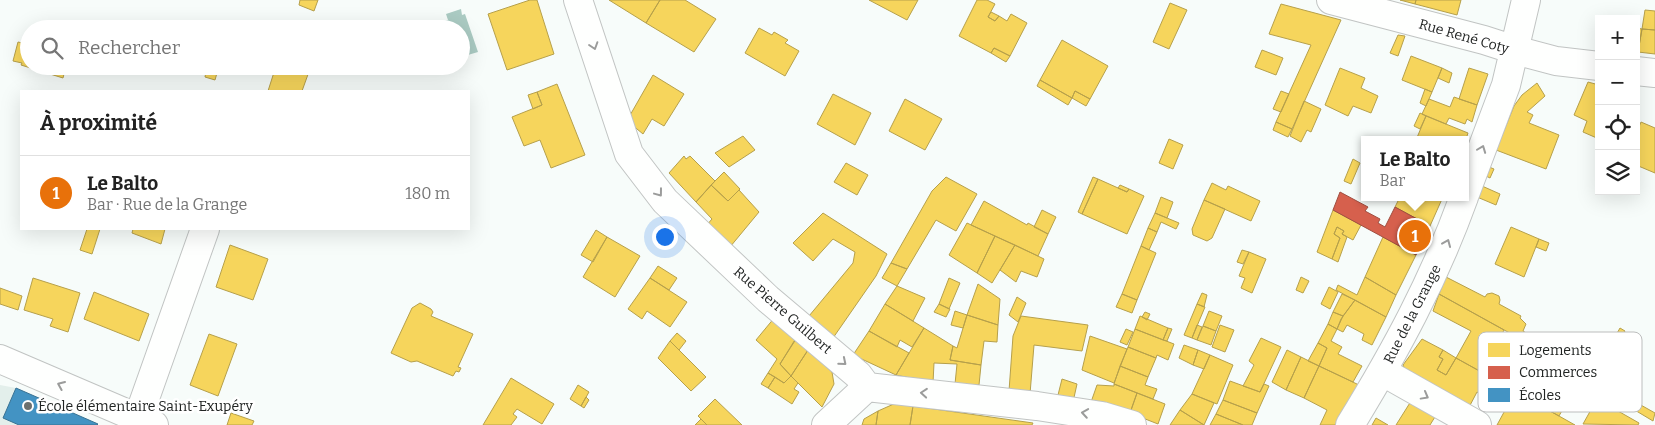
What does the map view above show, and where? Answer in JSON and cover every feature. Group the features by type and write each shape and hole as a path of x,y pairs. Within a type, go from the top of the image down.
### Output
{"street":[{"name":"Rue Pierre Guilbert","path":"578,0 629,154 672,208 768,299 858,375 867,387"},
{"name":"Rue René Coty","path":"1331,0 1484,40 1556,62 1595,66"},
{"name":"Rue de la Grange","path":"1469,183 1506,85 1526,0"},
{"path":"1640,71 1655,73"},
{"name":"Rue de la Grange","path":"1350,425 1383,372 1416,311 1448,242 1462,201"},
{"path":"0,359 146,422 205,230"},
{"path":"1383,372 1477,425"},
{"path":"826,425 867,387 1037,406 1102,416 1132,425"}],"shaded area":[{"path":"461,9 462,15 465,14 467,20 448,20 446,14"},
{"path":"470,29 478,52 470,54"},
{"name":"École élémentaire Saint-Exupéry","path":"0,385 16,388 98,424 0,425"}],"building: Logements":[{"path":"300,0 318,0 314,11 299,5"},
{"path":"530,0 537,0 554,54 507,70 488,14"},
{"path":"609,0 660,0 646,23"},
{"path":"660,0 685,0 716,19 694,52 646,23"},
{"path":"869,0 918,0 907,20"},
{"path":"977,0 987,0 995,4 988,17 995,21 999,16 1007,21 1011,14 1027,23 1010,56 994,48 991,53 959,36"},
{"path":"1400,0 1416,0 1415,4"},
{"path":"1416,0 1461,0 1457,15 1415,4"},
{"path":"1170,3 1187,10 1169,49 1153,42"},
{"path":"1281,4 1341,20 1292,129 1276,122 1311,45 1269,34"},
{"path":"1645,10 1655,11 1655,30 1642,29"},
{"path":"991,12 999,16 995,21 988,17"},
{"path":"759,28 772,35 774,32 788,40 785,43 799,51 785,76 745,53"},
{"path":"1642,29 1655,30 1655,54 1640,52"},
{"path":"1398,35 1405,36 1398,56 1390,53"},
{"path":"1062,40 1108,66 1090,99 1075,91 1072,98 1040,80"},
{"path":"18,42 20,42 20,63 13,61"},
{"path":"994,48 1010,56 1006,62 991,53"},
{"path":"1262,50 1283,58 1276,75 1255,67"},
{"path":"1411,56 1442,68 1432,92 1402,80"},
{"path":"1340,68 1365,78 1361,88 1378,96 1371,113 1353,106 1348,116 1325,105"},
{"path":"1442,68 1452,73 1449,83 1438,78"},
{"path":"1469,68 1488,74 1477,105 1459,99"},
{"path":"53,75 64,75 63,78"},
{"path":"205,75 216,75 215,80 205,77"},
{"path":"273,75 308,75 302,90 268,90"},
{"path":"653,75 684,94 664,126 652,119 643,134 631,124 629,117"},
{"path":"1040,80 1072,98 1068,105 1037,86"},
{"path":"1588,82 1595,84 1595,137 1583,132 1587,121 1574,115"},
{"path":"1537,83 1545,96 1527,112 1533,115 1529,123 1559,135 1546,169 1496,150 1514,106 1522,95"},
{"path":"557,84 585,155 551,168 540,140 524,146 512,117 542,105 537,92"},
{"path":"1425,89 1432,92 1426,106 1420,103"},
{"path":"1075,91 1090,99 1086,106 1072,98"},
{"path":"1281,91 1289,94 1281,112 1273,109"},
{"path":"537,92 542,105 533,109 528,95"},
{"path":"833,94 871,113 855,145 817,124"},
{"path":"1454,97 1477,105 1472,122 1467,119 1465,124 1449,118 1446,124 1422,114 1429,99 1450,107"},
{"path":"905,99 942,119 925,150 889,131"},
{"path":"1304,101 1321,109 1311,132 1307,130 1301,142 1290,136"},
{"path":"1420,113 1426,116 1420,129 1414,126"},
{"path":"1426,116 1468,133 1467,136 1418,136"},
{"path":"1276,122 1292,129 1288,137 1273,130"},
{"path":"1641,122 1655,128 1655,173 1640,167"},
{"path":"743,136 755,150 729,167 715,153"},
{"path":"1169,139 1183,145 1173,169 1159,163"},
{"path":"684,156 686,159 690,156 715,181 696,202 669,173"},
{"path":"1353,159 1360,163 1351,184 1344,181"},
{"path":"846,163 868,175 857,195 834,182"},
{"path":"1489,167 1494,169 1490,178 1486,176"},
{"path":"724,172 740,189 728,201 711,185"},
{"path":"946,177 977,194 956,231 936,220 907,269 891,263 932,191"},
{"path":"1093,177 1098,179 1082,214 1078,212"},
{"path":"1098,179 1127,192 1129,189 1144,196 1127,234 1082,214"},
{"path":"1212,183 1226,190 1228,186 1260,201 1251,221 1204,200"},
{"path":"711,185 728,201 739,190 759,212 730,247 706,226 712,219 696,202"},
{"path":"1120,185 1129,189 1127,192 1118,188"},
{"path":"1482,186 1500,194 1496,205 1477,197"},
{"path":"1161,197 1173,202 1167,218 1155,213"},
{"path":"1204,200 1225,209 1212,238 1207,241 1193,235 1192,229"},
{"path":"984,201 1027,225 1028,223 1048,234 1038,256 971,225"},
{"path":"1398,201 1441,201 1430,226 1395,207"},
{"path":"1042,210 1056,217 1048,234 1034,227"},
{"path":"1333,210 1361,225 1353,240 1342,234 1344,231 1337,227 1334,234 1340,238 1332,259 1317,252"},
{"path":"823,213 887,254 876,276 833,338 809,316 853,263 855,252 833,239 813,261 793,243"},
{"path":"1155,213 1179,223 1176,229 1161,222 1157,232 1148,228"},
{"path":"967,223 995,236 977,273 949,255"},
{"path":"1337,227 1344,231 1342,234 1347,237 1338,262 1332,259 1340,238 1334,234"},
{"path":"1511,227 1539,239 1524,277 1495,264"},
{"path":"1148,228 1157,232 1149,250 1141,246"},
{"path":"87,230 100,230 92,254 80,250"},
{"path":"133,230 165,230 161,244 132,233"},
{"path":"596,230 607,237 593,262 581,255"},
{"path":"995,236 1015,245 992,283 977,273"},
{"path":"607,237 640,256 615,297 583,277"},
{"path":"1383,237 1416,255 1396,295 1365,277"},
{"path":"1539,239 1549,243 1546,251 1536,247"},
{"path":"230,245 268,259 253,300 216,287"},
{"path":"1015,245 1044,259 1037,277 1021,271 1016,282 1000,270"},
{"path":"1141,246 1156,253 1137,300 1122,294"},
{"path":"1242,250 1249,252 1243,264 1237,262"},
{"path":"1249,252 1266,259 1252,293 1241,288 1245,278 1239,276"},
{"path":"891,263 907,269 897,286 882,278"},
{"path":"658,266 677,278 669,290 650,278"},
{"path":"1301,277 1309,281 1303,293 1296,290"},
{"path":"1365,277 1396,295 1386,317 1336,290 1338,285 1357,295"},
{"path":"1446,277 1485,297 1487,294 1492,293 1499,296 1499,304 1521,316 1520,318 1526,324 1523,331 1525,332 1508,332 1439,294"},
{"path":"33,278 80,293 68,332 50,326 53,319 24,310"},
{"path":"650,278 687,302 670,327 647,311 642,319 628,309"},
{"path":"949,278 960,283 949,309 939,304"},
{"path":"978,284 1000,299 998,325 967,315"},
{"path":"897,286 925,298 913,321 885,304"},
{"path":"1329,287 1338,292 1330,309 1321,304"},
{"path":"0,288 22,296 18,310 0,304"},
{"path":"94,292 149,314 139,341 84,319"},
{"path":"1202,293 1207,295 1204,307 1197,304"},
{"path":"1122,294 1137,300 1132,313 1116,307"},
{"path":"1342,294 1355,300 1343,316 1333,312"},
{"path":"1439,294 1504,330 1503,332 1478,332 1478,370 1456,358 1471,331 1433,311"},
{"path":"1017,297 1026,303 1018,322 1009,315"},
{"path":"1355,300 1386,317 1372,345 1362,340 1364,334 1347,325 1343,332 1337,329 1341,319"},
{"path":"420,303 431,309 433,312 431,316 473,334 458,367 461,368 453,376 417,361 411,362 391,353 412,308"},
{"path":"885,304 924,328 912,347 900,340 897,347 869,331"},
{"path":"939,304 950,309 946,317 934,312"},
{"path":"1197,304 1205,307 1192,338 1184,335"},
{"path":"955,311 967,315 963,328 951,325"},
{"path":"1209,311 1222,316 1216,331 1203,326"},
{"path":"1145,312 1150,314 1147,320 1142,317"},
{"path":"1333,312 1343,316 1337,329 1328,324"},
{"path":"967,315 998,325 997,342 984,341 981,365 950,360 953,346 957,348"},
{"path":"1021,316 1088,325 1082,351 1034,345 1030,394 1009,391 1013,336"},
{"path":"1140,316 1168,328 1163,340 1135,329"},
{"path":"775,317 798,336 780,364 791,376 784,383 768,373 777,359 756,340"},
{"path":"1328,324 1337,329 1331,341 1342,347 1338,354 1362,366 1353,382 1319,366 1327,348 1318,343"},
{"path":"1197,325 1202,327 1197,340 1192,338"},
{"path":"1220,325 1234,330 1225,352 1212,347"},
{"path":"1203,326 1216,331 1211,345 1197,340"},
{"path":"924,328 953,346 950,360 981,365 979,385 955,384 957,364 934,363 933,383 896,375"},
{"path":"1168,328 1172,329 1167,341 1163,340"},
{"path":"1620,328 1625,331 1624,332 1618,332"},
{"path":"1126,329 1133,332 1127,345 1120,342"},
{"path":"1135,329 1174,344 1168,360 1157,355 1156,358 1128,347"},
{"path":"869,331 909,353 896,375 853,355"},
{"path":"677,333 686,341 679,350 670,341"},
{"path":"209,334 237,344 218,396 190,385"},
{"path":"1090,336 1127,349 1114,383 1082,370"},
{"path":"796,338 808,350 791,376 780,364"},
{"path":"1261,338 1281,347 1260,392 1243,386 1254,365 1249,361"},
{"path":"1422,339 1443,350 1439,357 1443,359 1437,370 1446,375 1456,358 1478,370 1478,393 1467,411 1408,377 1403,365"},
{"path":"670,341 706,377 691,391 658,358"},
{"path":"1318,343 1327,348 1319,366 1308,361"},
{"path":"1184,345 1198,350 1193,365 1179,358"},
{"path":"1128,347 1156,358 1148,377 1120,366"},
{"path":"808,350 832,372 834,384 822,407 791,376"},
{"path":"1198,350 1210,355 1204,369 1193,365"},
{"path":"1287,350 1301,357 1286,390 1272,382"},
{"path":"1443,350 1456,358 1446,375 1437,370 1443,359 1439,357"},
{"path":"1210,355 1233,365 1217,404 1192,394"},
{"path":"1301,357 1319,366 1304,398 1286,390"},
{"path":"1120,366 1148,377 1145,385 1157,389 1153,399 1114,384"},
{"path":"1319,366 1359,385 1337,425 1320,425 1327,410 1304,398"},
{"path":"768,373 775,377 768,388 761,384"},
{"path":"791,376 798,383 794,389 799,392 792,404 768,388 775,377 784,383"},
{"path":"511,378 554,404 542,424 517,409 513,414 517,417 511,425 483,425"},
{"path":"1062,379 1077,384 1073,402 1057,399"},
{"path":"1230,381 1260,392 1264,384 1269,386 1257,413 1223,400"},
{"path":"1114,384 1137,393 1130,413 1090,405 1097,385 1114,386"},
{"path":"578,385 589,392 581,406 570,399"},
{"path":"1137,393 1165,404 1158,424 1130,413"},
{"path":"1192,394 1214,403 1204,425 1180,410"},
{"path":"586,397 589,400 584,408 581,406"},
{"path":"1413,398 1438,412 1430,425 1396,425"},
{"path":"715,399 742,425 707,425 698,416"},
{"path":"1223,400 1257,413 1252,425 1243,425 1216,414"},
{"path":"896,403 913,406 910,425 876,425 878,411"},
{"path":"913,406 1033,423 1032,425 910,425"},
{"path":"1642,406 1655,413 1653,421 1638,412 1642,412"},
{"path":"1180,410 1204,425 1170,425"},
{"path":"878,411 876,425 862,425 864,419"},
{"path":"1504,412 1552,412 1575,425 1497,425"},
{"path":"1552,412 1561,412 1559,416"},
{"path":"1590,412 1620,412 1639,423 1638,425 1583,424"},
{"path":"231,413 254,421 252,425 227,425"},
{"path":"1216,414 1243,425 1210,425"},
{"path":"1376,418 1388,425 1372,425"},
{"path":"701,419 707,425 695,425"}],"building: Commerces":[{"path":"1340,192 1368,207 1365,211 1380,219 1378,223 1385,227 1395,207 1430,226 1416,255 1333,210"}],"building: Écoles":[{"name":"École élémentaire Saint-Exupéry","path":"16,388 98,424 19,425 3,418"}],"place":[{"name":"Le Balto","path":"1415,236"},
{"name":"École élémentaire Saint-Exupéry","path":"28,406"}]}
